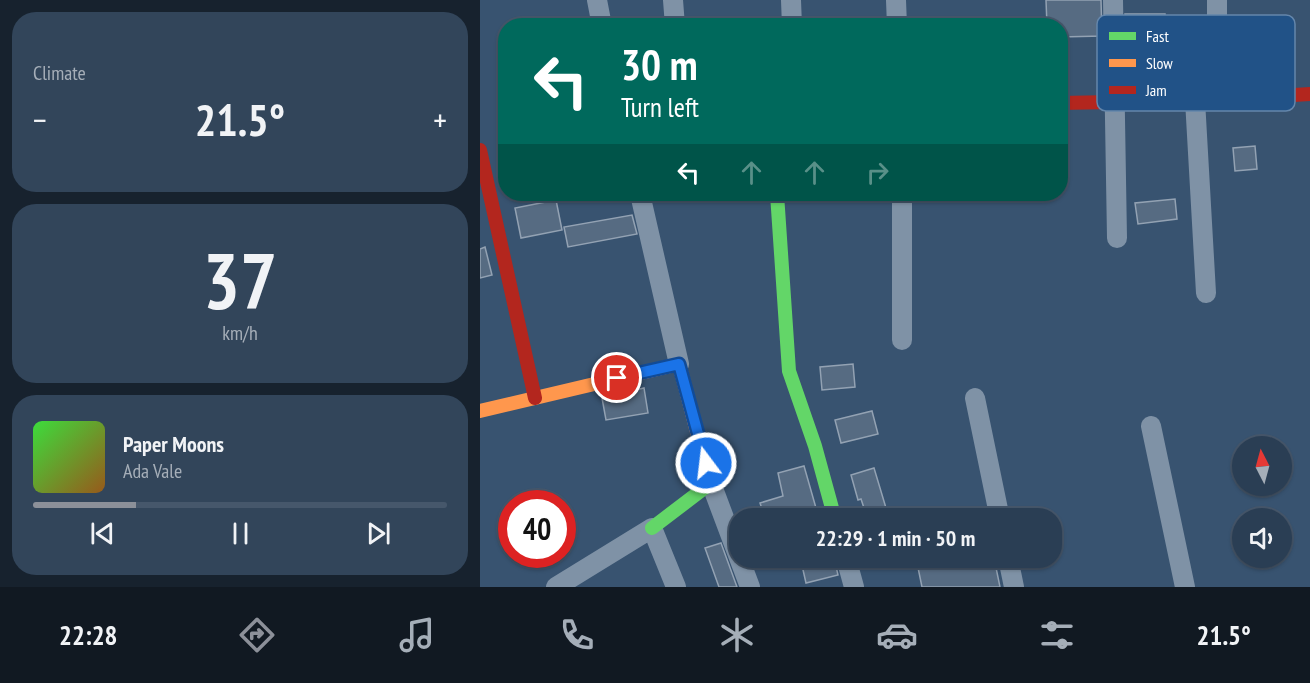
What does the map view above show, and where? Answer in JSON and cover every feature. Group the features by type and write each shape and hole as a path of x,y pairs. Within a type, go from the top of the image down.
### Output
{"street":[{"path":"597,0 600,18"},
{"path":"673,0 674,18"},
{"path":"791,0 792,18"},
{"path":"896,0 897,18"},
{"path":"1113,0 1113,15"},
{"path":"1216,0 1216,15"},
{"path":"1295,95 1310,94"},
{"path":"1068,103 1097,102"},
{"path":"1115,111 1117,238"},
{"path":"1196,111 1206,293"},
{"path":"480,150 484,185 536,398"},
{"path":"642,201 679,364 711,483 750,587"},
{"path":"777,201 789,371 815,446 832,508"},
{"path":"902,201 902,340"},
{"path":"480,411 679,364"},
{"path":"975,398 998,508"},
{"path":"1151,426 1185,587"},
{"path":"564,585 652,528 711,483"},
{"path":"652,528 676,587"},
{"path":"849,568 854,587"},
{"path":"1010,568 1014,587"}],"building":[{"path":"1046,0 1101,0 1101,15 1097,15 1097,36 1068,37 1068,18 1047,18"},
{"path":"1125,14 1165,14 1165,15"},
{"path":"1255,146 1257,169 1235,171 1233,148"},
{"path":"1175,199 1177,219 1138,224 1135,203"},
{"path":"556,201 562,230 521,238 515,208"},
{"path":"632,215 637,234 568,247 564,227"},
{"path":"485,247 492,275 480,278 480,249"},
{"path":"853,364 855,387 822,390 820,367"},
{"path":"644,388 648,413 606,420 602,398"},
{"path":"872,411 878,434 841,443 835,420"},
{"path":"804,466 816,508 762,508 760,503 783,496 778,473"},
{"path":"874,468 886,508 864,508 861,499 858,500 851,475"},
{"path":"721,543 737,587 719,587 705,548"},
{"path":"803,568 836,568 838,575 806,583"},
{"path":"918,568 996,568 1000,587 922,587"}],"traffic: fast":[{"path":"777,201 789,371 815,446 832,508"},
{"path":"652,528 711,483 706,466"}],"traffic: slow":[{"path":"480,411 679,364 706,466"}],"traffic: jam":[{"path":"1295,95 1310,94"},
{"path":"1068,103 1097,102"},
{"path":"480,150 535,398"}],"route":[{"path":"617,378 679,364 706,463"}]}
